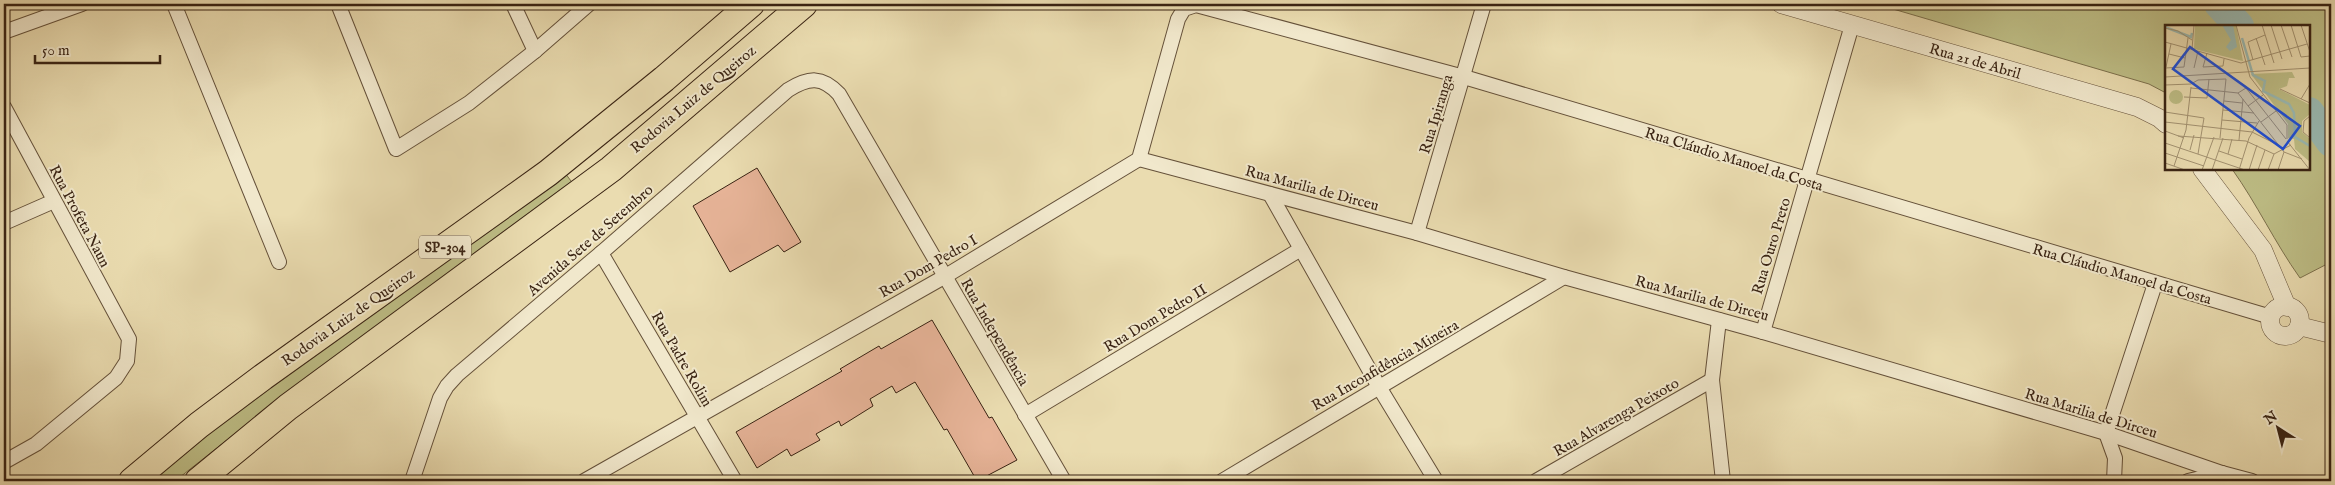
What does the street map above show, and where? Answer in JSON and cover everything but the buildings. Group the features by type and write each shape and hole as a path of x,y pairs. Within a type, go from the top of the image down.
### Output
{"highway":[{"name":"Rodovia Luiz de Queiroz","path":"132,481 199,425 263,377 548,173 664,79 751,4"},
{"name":"Rodovia Luiz de Queiroz","path":"198,481 288,407 611,169 804,4"},
{"path":"210,481 288,407"},
{"path":"128,481 199,425"}],"street":[{"path":"4,32 57,8 82,4"},
{"path":"174,4 279,262"},
{"path":"338,4 396,149 470,103 535,51 589,4"},
{"path":"513,4 535,51"},
{"name":"Rua Ipiranga","path":"1417,233 1484,4"},
{"name":"Rua 21 de Abril","path":"1781,4 2136,107 2159,118 2165,123"},
{"name":"Rua Cláudio Manoel da Costa","path":"1140,159 1178,19 1184,9 1196,5 1464,77 2154,284 2277,312"},
{"name":"Rua Ouro Preto","path":"1762,332 1852,26"},
{"name":"Avenida Sete de Setembro","path":"412,481 440,398 447,386 788,90 803,82 819,80 830,85 839,94"},
{"name":"Rua Independência","path":"839,94 1064,481"},
{"name":"Rua Profeta Naun","path":"4,107 129,339 127,361 116,378 36,444 4,462"},
{"name":"Rua Marilia de Dirceu","path":"1140,159 1417,233 1564,277 1762,332 2106,433 2222,473 2252,481"},
{"name":"Rua Dom Pedro I","path":"584,481 944,277 1140,159"},
{"path":"2203,170 2263,250 2277,312 2270,325 2274,332 2281,336 2288,336 2295,332 2299,326 2298,313 2277,312"},
{"path":"1270,194 1379,387 1436,481"},
{"path":"4,223 54,201"},
{"name":"Rua Dom Pedro II","path":"1025,415 1301,249"},
{"name":"Rua Padre Rolim","path":"602,253 735,481"},
{"name":"Rua Inconfidência Mineira","path":"1222,481 1532,298 1564,277"},
{"path":"2114,481 2115,458 2106,433 2154,284"},
{"path":"1719,320 1712,380 1723,481"},
{"path":"2299,326 2331,334"},
{"name":"Rua Alvarenga Peixoto","path":"1536,481 1712,380"},
{"path":"2184,481 2188,461"},
{"path":"2188,481 2222,473"}],"green space":[{"path":"1876,4 2331,4 2331,262 2300,278 2233,170 2310,170 2310,25 2165,25 2165,92 2149,84"},
{"path":"565,173 574,185 260,414 175,481 150,481 227,418"}],"waterway":[{"path":"2219,4 2238,25"},
{"path":"2310,113 2331,142"}]}
